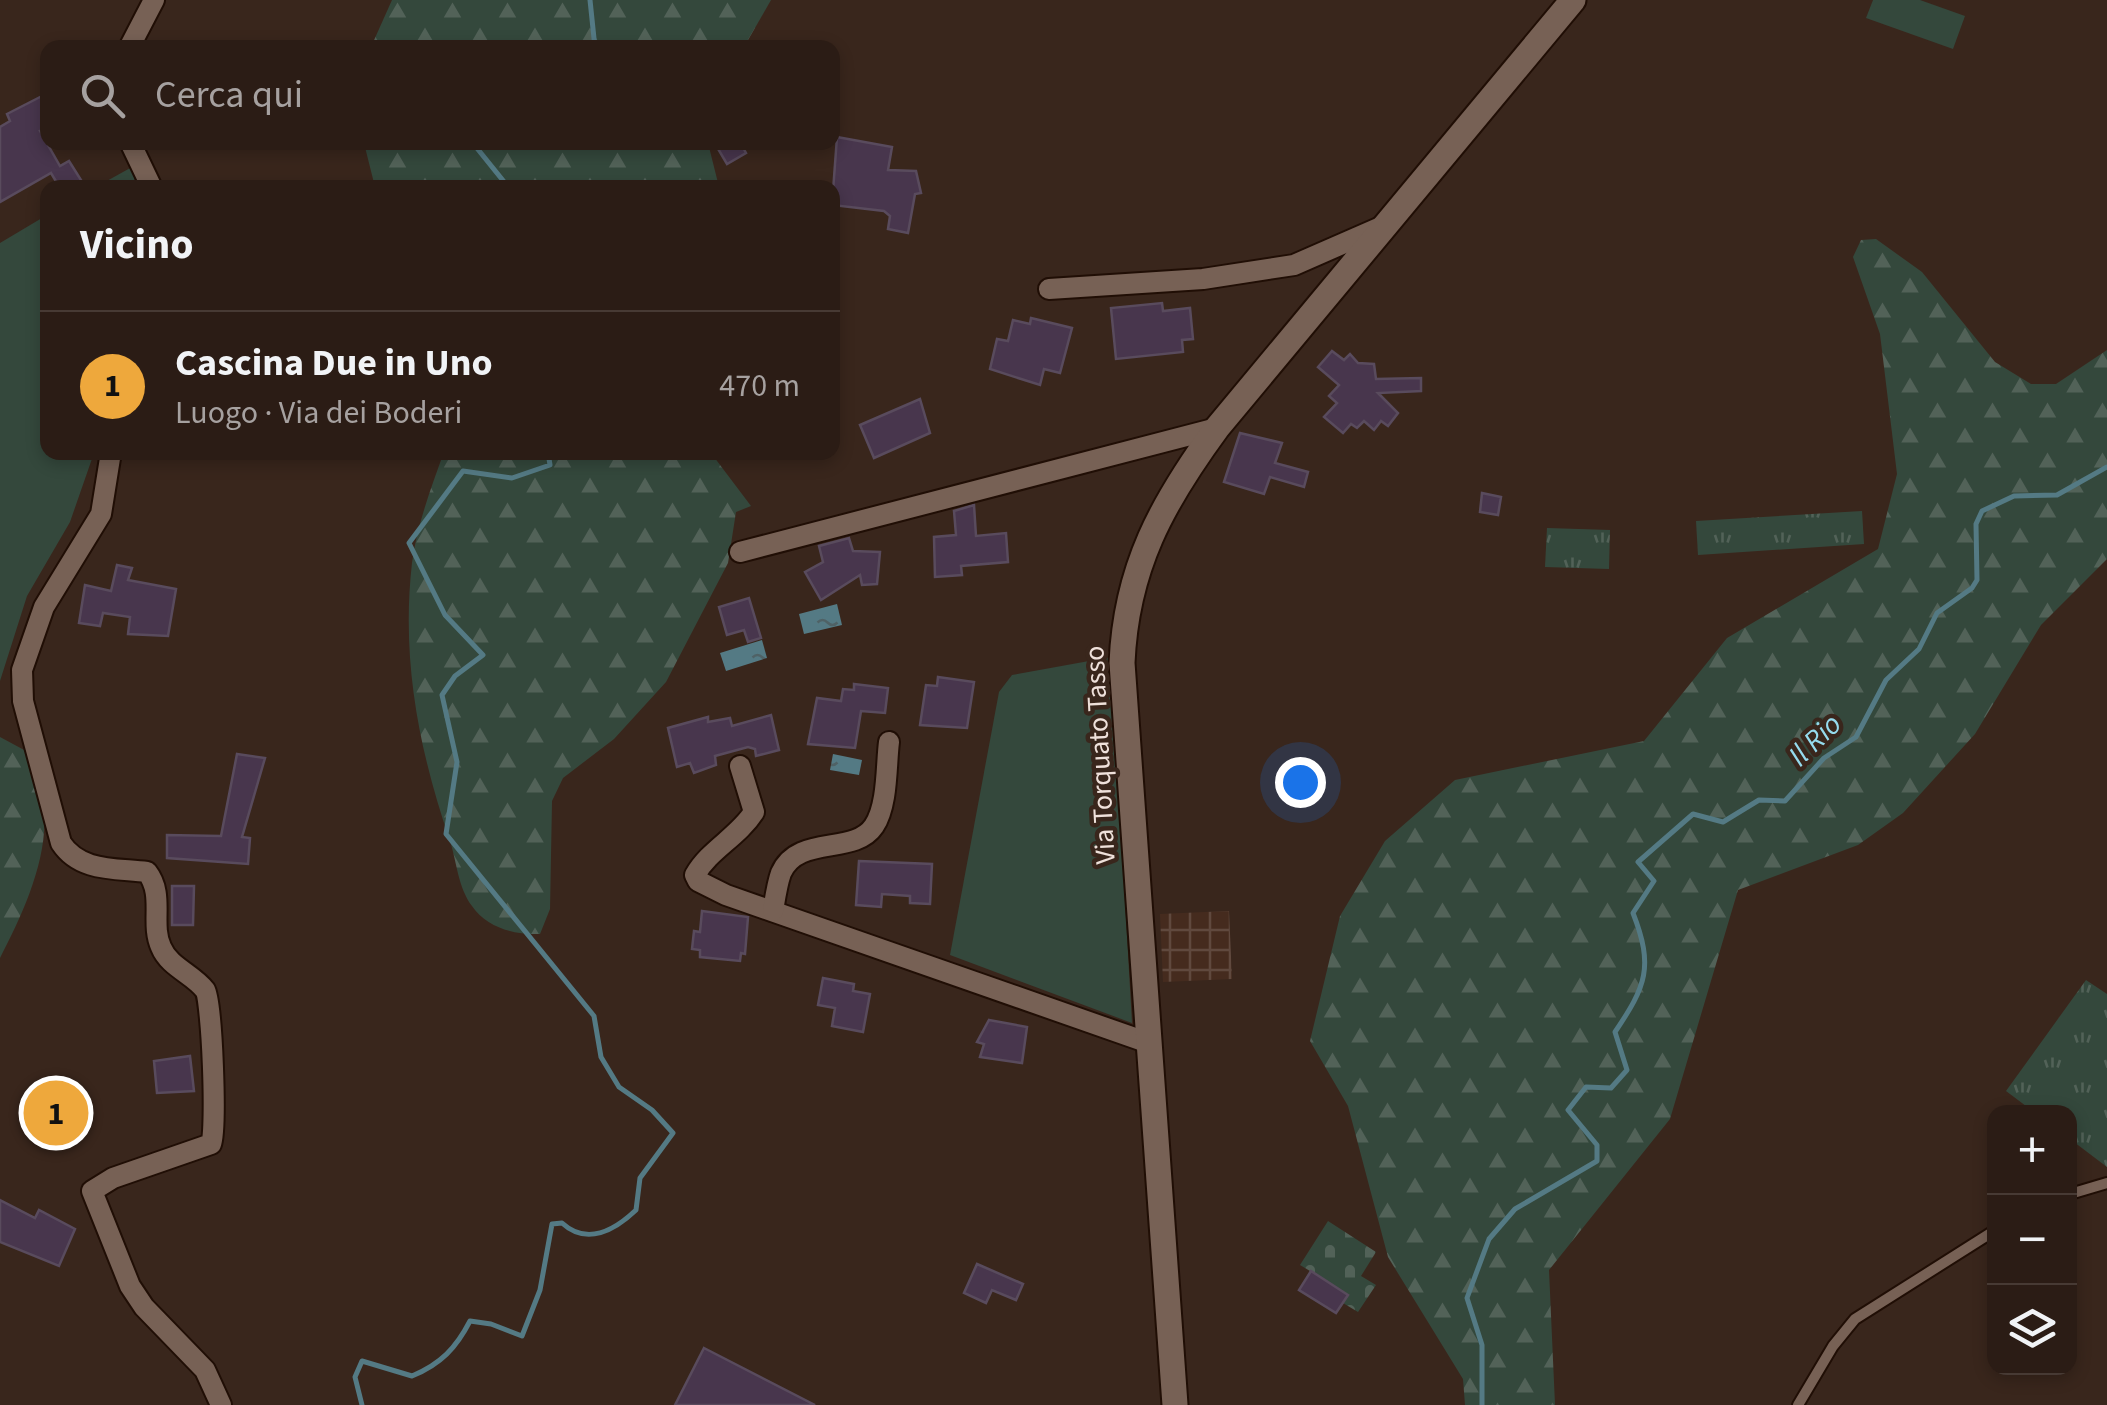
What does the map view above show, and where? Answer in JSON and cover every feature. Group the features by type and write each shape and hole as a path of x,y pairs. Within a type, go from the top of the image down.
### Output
{"street":[{"path":"133,40 154,0"},
{"name":"Via Torquato Tasso","path":"1175,1405 1124,702 1124,625 1151,533 1171,491 1217,428 1573,0"},
{"path":"134,150 148,180"},
{"name":"Via Torquato Tasso","path":"1049,289 1203,279 1294,265 1381,228"},
{"path":"740,552 1217,428"},
{"path":"110,460 101,514 30,638 22,670 23,702 60,843 71,858 93,866 147,872 157,896 161,948 182,974 201,986 210,1003 208,1029 217,1113 210,1144 113,1178 92,1191 130,1286 144,1308 205,1370 221,1405"},
{"path":"772,911 781,873 791,858 806,850 864,836 874,826 889,742"},
{"path":"740,766 754,812 744,828 695,874 698,881 726,895 1149,1043"}],"lane":[{"path":"2077,1192 2107,1184"},
{"path":"1798,1405 1855,1319 1987,1235"}],"shaded area":[{"path":"1229,911 1232,979 1163,982 1160,914"}],"green space":[{"path":"392,0 771,0 748,40 374,40"},
{"path":"1873,0 1920,0 1965,16 1953,49 1866,18"},
{"path":"366,150 710,150 717,180 373,180"},
{"path":"132,167 135,180 109,180"},
{"path":"40,219 40,460 92,460 70,522 27,596 0,681 0,243"},
{"path":"1876,239 1922,272 1995,362 2031,384 2056,384 2107,350 2107,559 2041,625 1975,734 1903,813 1858,845 1738,890 1670,1119 1549,1270 1555,1405 1465,1405 1463,1379 1388,1257 1348,1106 1310,1041 1340,916 1385,841 1455,780 1644,741 1727,638 1878,549 1897,474 1880,334 1853,257 1861,240"},
{"path":"441,460 716,460 751,506 736,512 728,563 666,682 614,739 563,778 552,801 550,909 540,934 494,925 478,914 467,899 429,773 415,704 409,635 412,563"},
{"path":"1862,511 1864,544 1698,555 1696,521"},
{"path":"1547,528 1610,530 1609,569 1545,567"},
{"path":"1111,657 1132,1023 950,955 999,692 1012,675"},
{"path":"0,737 26,751 42,798 44,824 33,884 0,958"},
{"path":"2086,980 2107,994 2107,1167 2077,1144 2077,1105 2025,1105 2006,1091"},
{"path":"1328,1221 1376,1252 1361,1276 1376,1285 1358,1312 1343,1303 1336,1313 1299,1290 1310,1271 1300,1265"}],"water":[{"path":"837,604 842,625 804,634 799,614"},
{"path":"762,640 767,658 726,671 720,653"},
{"path":"833,754 862,760 859,775 830,770"}],"building":[{"path":"40,97 40,150 51,150 60,166 69,161 81,180 55,180 51,173 0,202 0,127 10,121 7,114"},
{"path":"840,138 892,147 888,170 916,171 921,193 915,194 908,233 888,229 890,216 884,211 840,206 840,180 834,180"},
{"path":"719,150 744,150 746,153 727,164"},
{"path":"1162,303 1163,311 1190,308 1193,339 1182,340 1183,352 1116,359 1111,308"},
{"path":"1031,318 1072,328 1060,373 1044,369 1040,385 990,369 997,339 1008,341 1013,320 1030,324"},
{"path":"1332,351 1344,360 1350,354 1358,363 1374,364 1376,379 1421,378 1421,391 1378,393 1398,413 1388,426 1381,421 1374,430 1364,421 1357,428 1351,424 1343,433 1324,417 1337,403 1329,396 1339,385 1318,367"},
{"path":"920,399 930,433 874,458 860,425"},
{"path":"1240,433 1282,443 1275,463 1308,472 1304,487 1270,477 1264,494 1224,482"},
{"path":"1482,493 1501,497 1498,515 1480,512"},
{"path":"974,505 976,536 1006,533 1008,562 961,566 962,575 935,577 934,537 956,535 954,511"},
{"path":"849,538 853,551 880,552 877,584 862,585 860,575 821,600 805,572 823,562 819,546"},
{"path":"117,565 132,568 128,580 176,589 168,636 128,634 130,617 103,613 100,626 79,623 85,585 111,591"},
{"path":"749,598 761,638 748,642 744,630 727,635 719,607"},
{"path":"938,677 974,682 967,728 920,725 926,685 937,686"},
{"path":"854,684 888,688 885,713 861,711 855,748 808,744 817,698 841,701 843,689 854,690"},
{"path":"771,715 779,750 756,756 755,749 748,747 715,756 716,765 694,773 690,763 677,767 668,728 708,717 708,722 730,718 732,726"},
{"path":"237,754 265,758 242,837 250,838 248,864 167,858 167,835 221,836"},
{"path":"859,861 932,864 930,904 910,903 910,896 882,894 881,907 856,905"},
{"path":"172,886 194,886 193,925 172,925"},
{"path":"702,911 748,917 745,954 741,953 740,961 700,957 700,950 692,949 694,931 700,932"},
{"path":"823,978 854,984 853,991 870,994 863,1032 832,1026 835,1008 818,1005"},
{"path":"989,1020 1027,1027 1022,1063 980,1057 984,1044 977,1042"},
{"path":"190,1056 194,1091 157,1093 154,1061"},
{"path":"35,1093 83,1102 78,1130 50,1125 47,1137 27,1134"},
{"path":"0,1200 35,1218 39,1210 75,1229 59,1266 0,1242"},
{"path":"977,1264 1023,1284 1016,1300 992,1290 986,1303 964,1293"},
{"path":"1311,1271 1348,1295 1336,1313 1299,1290"},
{"path":"704,1348 815,1405 675,1405"}],"waterway":[{"path":"590,0 594,40"},
{"path":"478,150 503,180"},
{"path":"362,1405 355,1377 362,1361 412,1376 447,1354 470,1321 522,1336 540,1290 552,1224 562,1223 571,1230 591,1234 610,1229 628,1217 636,1210 640,1178 673,1133 652,1110 619,1087 601,1057 594,1016 446,834 457,762 442,695 455,676 483,655 445,615 409,543 463,471 512,478 550,465 549,460"},
{"name":"Il Rio","path":"1482,1405 1482,1345 1467,1298 1489,1239 1515,1209 1597,1161 1597,1145 1568,1110 1586,1087 1611,1088 1627,1070 1615,1032 1634,1002 1644,975 1643,948 1633,913 1654,881 1638,862 1693,814 1723,822 1759,800 1785,801 1824,758 1856,737 1886,680 1919,649 1937,613 1972,588 1977,580 1976,524 1982,511 2014,496 2057,495 2107,467"}],"place":[{"name":"Cascina Due in Uno","path":"56,1113"}]}
